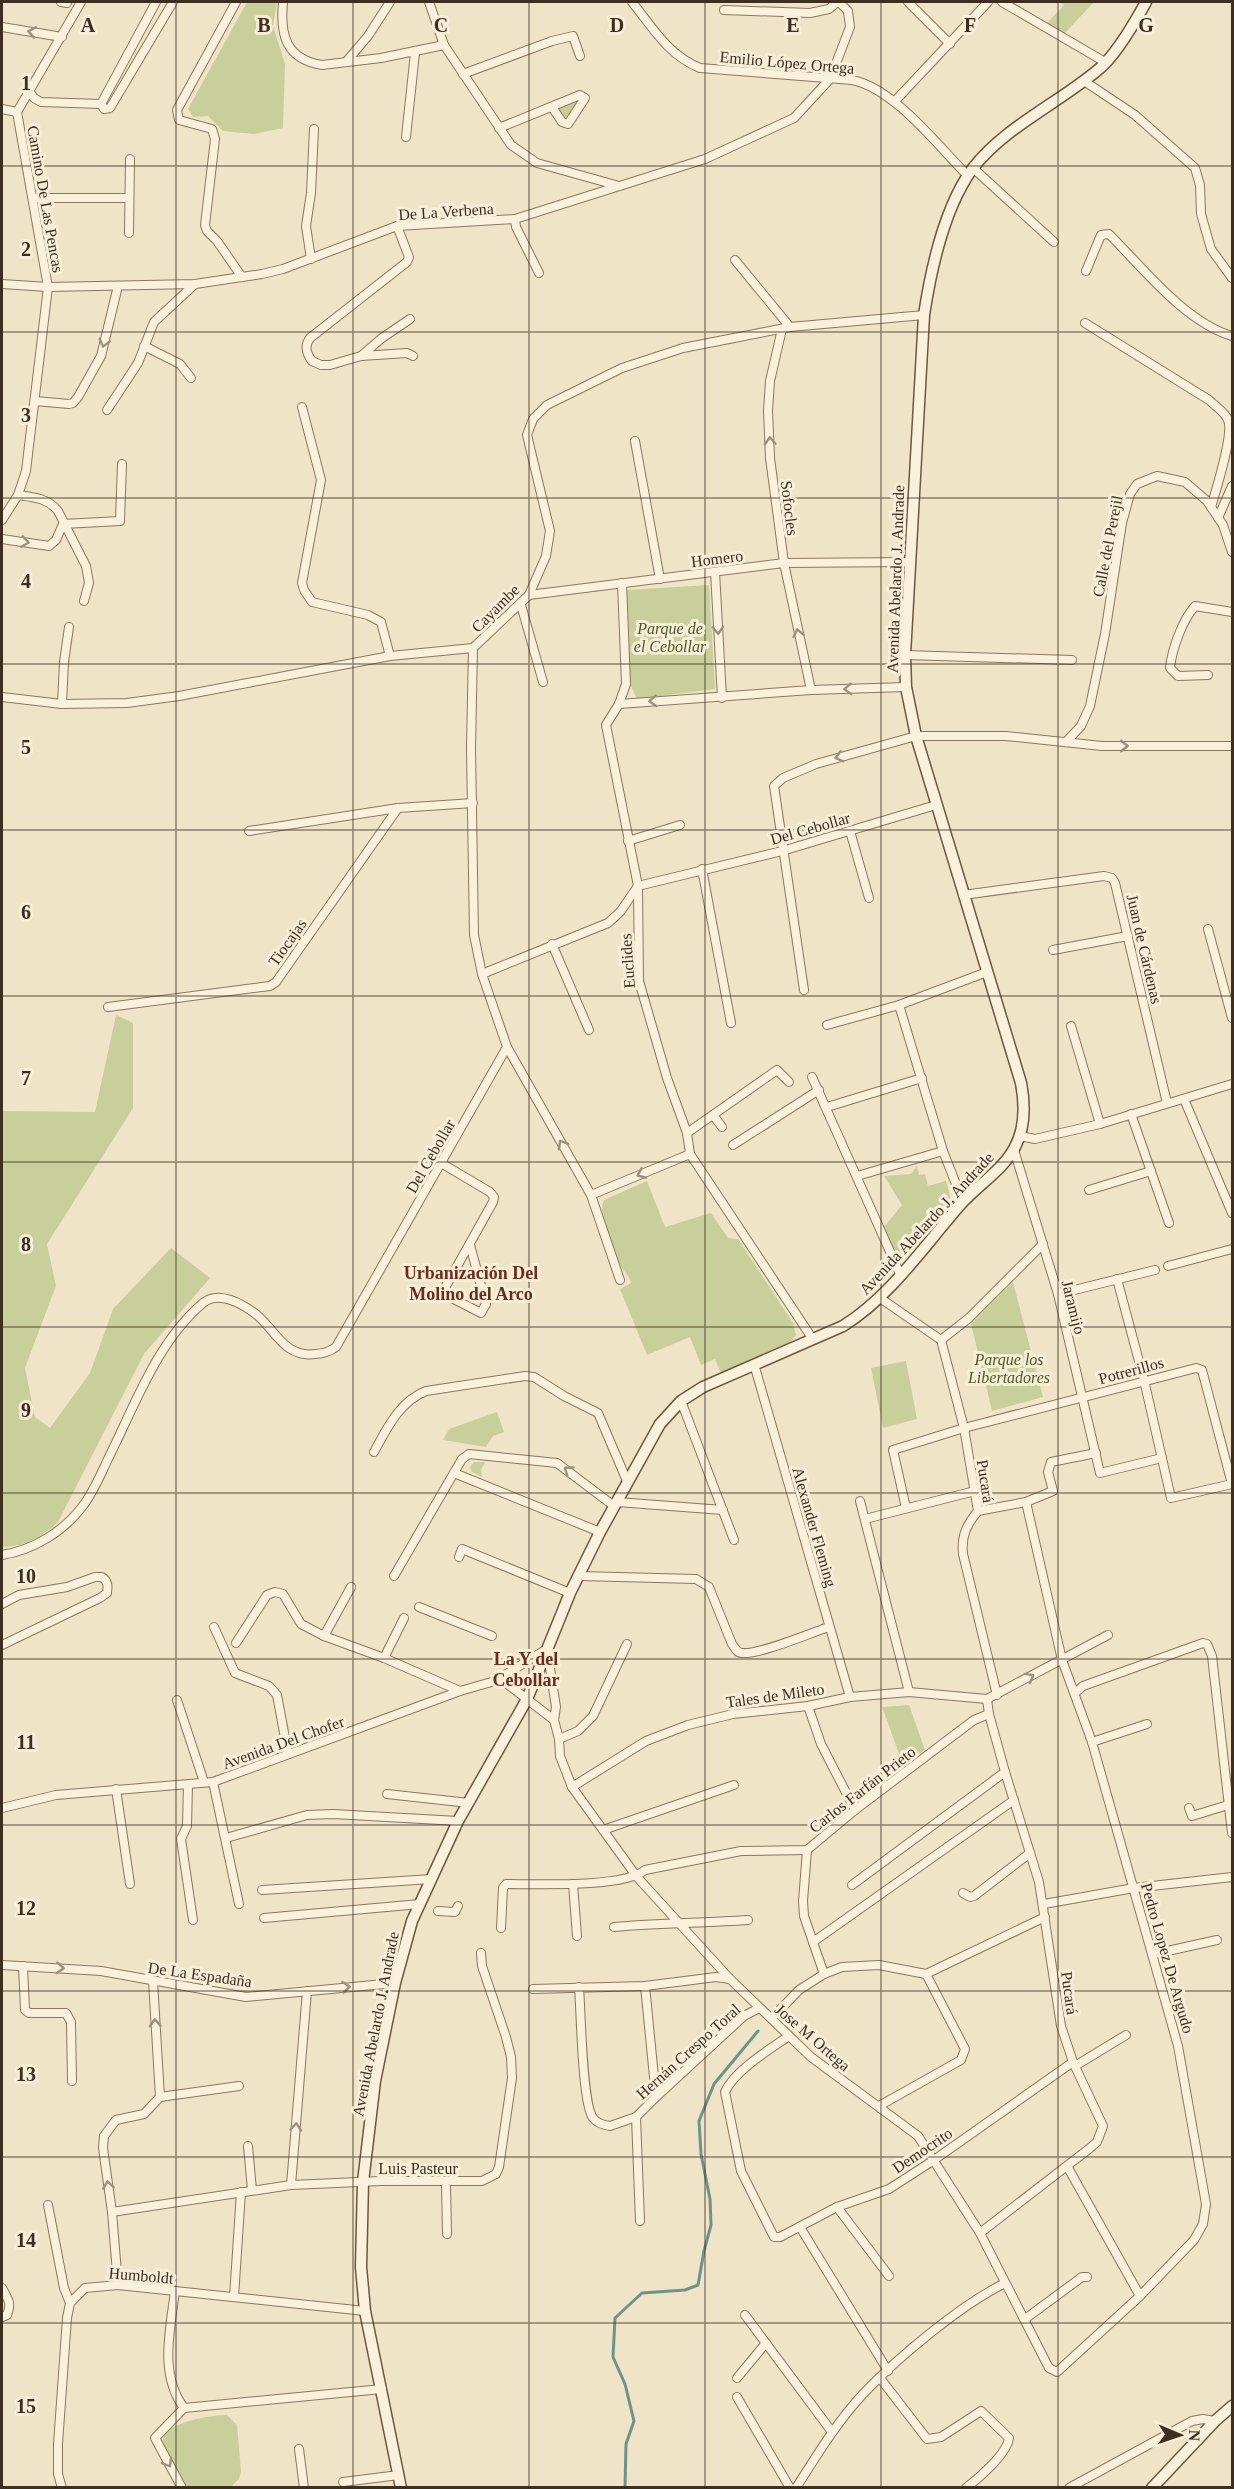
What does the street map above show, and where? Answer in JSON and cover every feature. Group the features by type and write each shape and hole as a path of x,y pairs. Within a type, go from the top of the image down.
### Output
{"street":[{"name":"Camino De Las Pencas","path":"2,520 18,495 26,471 48,287 17,112 81,2"},
{"path":"101,104 156,2"},
{"path":"101,104 104,109 113,105 172,2"},
{"path":"236,2 177,110 176,116 179,120 212,129 214,132 205,225 207,231 218,242 242,277"},
{"path":"283,2 281,24 283,36 293,51 313,63 346,62 415,53 444,45"},
{"path":"346,62 368,36 390,2"},
{"path":"429,2 444,45 511,146 537,163 620,186"},
{"name":"Emilio López Ortega","path":"632,2 672,52 689,63 705,69 852,80 872,85 895,101 970,172 1054,242"},
{"path":"724,10 810,13 829,9 838,2 848,11 850,27 830,79"},
{"path":"908,2 950,44"},
{"path":"895,101 988,2"},
{"path":"1002,2 1106,62"},
{"name":"Avenida Abelardo J. Andrade","path":"401,2487 365,2311 361,2267 363,2182 375,2081 395,1983 412,1921 458,1821 527,1699 570,1593 600,1532 660,1424 681,1401 703,1387 843,1326 859,1316 880,1298 963,1202 1014,1150 1020,1136 1024,1109 1021,1083 936,805 916,736 906,687 905,654 924,315 930,275 941,238 953,205 970,172 1004,138 1084,81 1106,62 1137,19 1146,2"},
{"path":"2,27 62,37"},
{"path":"463,74 552,41 573,36 580,56"},
{"path":"406,138 415,53"},
{"name":"De La Verbena","path":"2,284 48,287 195,284 284,269 398,226 515,219 705,159 783,124 802,111 830,79"},
{"path":"1084,81 1135,116 1196,168 1200,185 1201,214 1211,249 1232,278"},
{"path":"29,91 41,102 101,104"},
{"path":"499,128 580,95 585,98 568,124 562,122 552,107"},
{"path":"2,109 17,112"},
{"path":"311,259 306,226 311,193 314,129"},
{"path":"129,233 130,159"},
{"path":"33,198 129,198"},
{"path":"515,219 516,227 539,273"},
{"path":"398,226 409,257 407,262 306,343 308,356 312,361 321,365 330,365 361,356 406,353 413,356"},
{"path":"1086,270 1101,235 1109,234 1170,295 1206,325 1233,336"},
{"path":"735,260 786,328"},
{"path":"107,410 138,363 154,322 195,284"},
{"path":"35,401 69,404 78,397 101,356 118,286"},
{"name":"Cayambe","path":"2,697 62,704 127,703 178,696 390,656 473,648 529,595 546,556 550,531 528,444 528,427 538,413 564,396 622,368 683,348 786,328 924,315"},
{"path":"361,356 381,338 410,319"},
{"path":"1085,323 1209,400 1226,415 1230,423 1229,433 1211,507"},
{"name":"Sofocles","path":"786,328 770,381 768,411 770,458 784,563 811,690"},
{"path":"144,346 180,364 191,378"},
{"path":"302,407 321,480 303,583 304,590 312,602 368,615 381,622 390,656"},
{"path":"635,441 660,579"},
{"path":"63,524 120,521 122,464"},
{"name":"Calle del Perejil","path":"1066,742 1082,726 1090,706 1105,634 1122,523 1130,494 1137,484 1148,478 1167,477 1185,482 1211,507 1223,525 1233,552"},
{"path":"1218,518 1233,486"},
{"path":"18,495 52,504 86,566 89,583 84,601"},
{"path":"2,539 49,546 56,540 63,524"},
{"name":"Homero","path":"529,595 784,563 910,562"},
{"path":"715,572 722,698"},
{"name":"Euclides","path":"622,583 626,684 619,704 606,725 638,886 639,981 667,1078 687,1132 690,1154 812,1338"},
{"path":"521,605 543,682"},
{"path":"1208,675 1178,676 1170,668 1171,657 1189,613 1195,606 1233,612"},
{"path":"62,704 64,662 69,627"},
{"path":"473,648 471,748 474,935 482,974 507,1047 591,1195 620,1280"},
{"path":"905,654 1072,660"},
{"path":"619,704 811,690 906,687"},
{"path":"804,990 774,786 783,778 816,764 916,736 1006,736 1102,746 1233,746"},
{"path":"249,831 398,808 473,803"},
{"name":"Del Cebollar","path":"638,886 782,851 936,805"},
{"name":"Tiocajas","path":"108,1007 270,986 276,982 398,808"},
{"path":"628,841 680,825"},
{"path":"850,831 869,898"},
{"path":"702,869 731,1023"},
{"name":"Juan de Cárdenas","path":"963,895 1104,876 1112,878 1167,1103"},
{"path":"482,974 608,922 620,912 638,886"},
{"path":"1208,929 1233,1018"},
{"path":"1053,950 1128,936"},
{"path":"552,944 589,1030"},
{"path":"827,1025 899,1005 987,972"},
{"path":"899,1005 943,1151 963,1202"},
{"path":"1071,1026 1100,1124"},
{"name":"Del Cebollar","path":"2,1555 26,1549 47,1538 82,1507 155,1363 171,1339 204,1303 220,1298 236,1303 257,1315 283,1345 301,1354 320,1354 336,1347 507,1047"},
{"path":"687,1132 777,1070 789,1082"},
{"path":"812,1077 900,1274"},
{"path":"827,1107 921,1078"},
{"path":"1020,1136 1035,1139 1100,1124 1233,1084"},
{"path":"733,1145 819,1090"},
{"path":"1184,1099 1231,1208"},
{"path":"1131,1114 1169,1223"},
{"path":"713,1115 722,1127"},
{"name":"Jaramijo","path":"1014,1150 1058,1294 1100,1473 1162,1458"},
{"path":"857,1176 943,1151"},
{"path":"591,1195 690,1154"},
{"path":"441,1163 490,1192 494,1197 442,1293 481,1313 486,1304 470,1245"},
{"path":"1089,1190 1150,1171"},
{"path":"880,1298 941,1340 969,1318 1043,1244"},
{"path":"1167,1266 1233,1249"},
{"path":"1058,1294 1155,1270"},
{"path":"1117,1279 1162,1458"},
{"name":"Pucará","path":"941,1340 964,1428 978,1511 966,1528 962,1545 997,1695"},
{"name":"Alexander Fleming","path":"754,1364 850,1697"},
{"name":"Potrerillos","path":"906,1508 893,1450 964,1428 1144,1380 1191,1368 1202,1370 1232,1484 1171,1498 1162,1458"},
{"path":"374,1452 390,1422 416,1395 426,1391 525,1376 534,1377 564,1396 598,1413 627,1481"},
{"path":"681,1401 734,1540"},
{"path":"978,1511 1026,1502 1053,1491 1048,1472 1051,1462 1096,1453"},
{"path":"394,1576 462,1459 469,1454 551,1462 562,1466 615,1504 723,1510"},
{"path":"454,1473 600,1532"},
{"path":"865,1519 975,1491"},
{"path":"860,1501 909,1692"},
{"name":"Pedro Lopez De Argudo","path":"1026,1502 1062,1660 1092,1742 1154,1954 1178,2046 1201,2168 1206,2214 1201,2230 1194,2240 1140,2296 1057,2372"},
{"path":"459,1557 462,1550 570,1593"},
{"path":"579,1576 696,1579 709,1587 732,1644 737,1651 742,1653 758,1651 829,1627"},
{"path":"2,1604 19,1595 67,1587 95,1577 102,1577 107,1584 107,1593 100,1598 2,1645"},
{"path":"324,1636 351,1587"},
{"path":"236,1642 267,1595 275,1592 283,1594 301,1624 324,1636 384,1658 460,1691"},
{"path":"419,1607 492,1636"},
{"path":"384,1658 404,1618"},
{"path":"214,1626 235,1673 268,1686 277,1695 288,1754"},
{"name":"Tales de Mileto","path":"572,1787 646,1741 688,1725 733,1714 808,1706 850,1697 909,1692 987,1699 1108,1635"},
{"path":"1075,1694 1083,1686 1203,1643 1209,1646 1233,1833"},
{"path":"559,1738 578,1731 593,1716 627,1644"},
{"name":"Avenida Del Chofer","path":"2,1808 56,1795 209,1782 460,1691 495,1681 547,1649"},
{"name":"Jose M Ortega","path":"547,1649 556,1707 554,1720 562,1765 572,1787 637,1877 730,1979 811,2057 918,2136 980,2233 1049,2368 1057,2372"},
{"path":"495,1681 506,1683 554,1720"},
{"name":"Pucará","path":"980,2233 1097,2142 1103,2126 1074,2064 1061,2026 1044,1905 1005,1772 987,1699"},
{"path":"177,1700 209,1782 226,1838 229,1867 239,1904"},
{"path":"808,1706 821,1744 855,1810"},
{"name":"Carlos Farfán Prieto","path":"501,1928 503,1888 506,1884 573,1884 637,1877 645,1870 741,1851 807,1850 855,1810 975,1720 989,1714"},
{"path":"1092,1742 1147,1724"},
{"path":"852,1885 1005,1772"},
{"path":"188,1785 187,1826 181,1839 193,1920"},
{"path":"603,1830 734,1785"},
{"path":"116,1790 130,1884"},
{"path":"387,1794 469,1803"},
{"path":"813,1942 1014,1800"},
{"path":"1189,1808 1192,1816 1228,1805"},
{"path":"226,1838 307,1815 333,1814 458,1821"},
{"path":"807,1850 804,1916 824,1974"},
{"path":"963,1893 970,1897 974,1896 1030,1853"},
{"path":"1044,1905 1134,1888 1233,1877"},
{"path":"262,1890 432,1879"},
{"path":"573,1884 577,1936"},
{"path":"264,1918 420,1904"},
{"path":"438,1911 455,1912 458,1906"},
{"path":"772,2018 799,1990 824,1974 842,1967 879,1965 926,1974 1046,1917"},
{"path":"614,1927 655,1923 681,1925 748,1920"},
{"path":"1154,1954 1217,1940"},
{"name":"Luis Pasteur","path":"112,2212 291,2185 490,2179 496,2174 501,2156 512,2078 511,2056 482,1966 481,1953"},
{"name":"De La Espadaña","path":"2,1965 101,1971 246,1997 395,1983"},
{"path":"23,1966 25,2010 29,2013 66,2013 69,2017 72,2081"},
{"path":"879,2106 961,2060 964,2054 965,2049 926,1974"},
{"path":"533,1989 645,1986 716,1977 730,1979"},
{"path":"153,1981 160,2097"},
{"path":"645,1986 656,2097"},
{"name":"Hernán Crespo Toral","path":"579,1987 586,2092 590,2113 594,2120 610,2126 636,2117 744,2016 759,2008"},
{"path":"291,2185 307,1991"},
{"name":"Democrito","path":"789,2036 760,2056 728,2085 725,2092 741,2171 774,2237 780,2237 837,2207 889,2189 1074,2064 1126,2036"},
{"path":"118,2285 112,2212 103,2148 104,2136 116,2120 144,2114 160,2097 239,2086"},
{"path":"636,2117 640,2222"},
{"path":"248,2145 252,2190"},
{"path":"1067,2166 1140,2296"},
{"path":"446,2182 447,2234"},
{"path":"234,2297 241,2192"},
{"path":"48,2205 64,2288 70,2303 58,2444 58,2474 62,2487"},
{"path":"837,2207 889,2276"},
{"path":"800,2227 888,2372"},
{"path":"1025,2319 1082,2277 1087,2277"},
{"path":"796,2487 832,2432 863,2394 983,2294 1005,2283"},
{"name":"Humboldt","path":"70,2303 85,2288 118,2285 365,2311"},
{"path":"2,2288 11,2307 7,2315 2,2317"},
{"path":"174,2291 168,2367 176,2396 184,2408"},
{"path":"745,2315 832,2432"},
{"path":"737,2378 766,2343"},
{"path":"880,2378 927,2439 941,2437 977,2413 984,2412 1009,2438 1009,2442 979,2478 966,2487"},
{"path":"182,2487 155,2438 156,2434 184,2408 382,2389"},
{"path":"737,2397 790,2487"},
{"path":"1152,2487 1215,2421 1233,2406"},
{"path":"1069,2487 1192,2421 1203,2419 1215,2421"},
{"path":"299,2449 304,2487"},
{"path":"343,2482 399,2475"}],"green space":[{"path":"247,2 277,2 273,26 285,64 283,128 254,134 223,131 208,116 193,117 188,109"},
{"path":"1060,2 1094,2 1063,35 1046,24 1064,5"},
{"path":"579,99 568,120 565,120 558,107"},
{"name":"Parque de el Cebollar","path":"709,585 715,689 637,699 630,684 627,590"},
{"path":"116,1015 133,1023 133,1108 47,1244 56,1286 25,1368 35,1417 50,1428 90,1373 113,1309 171,1248 210,1278 144,1354 58,1522 32,1540 10,1547 2,1547 2,1111 95,1112"},
{"path":"917,1166 919,1175 925,1174 928,1186 946,1181 950,1200 948,1208 929,1234 899,1265 883,1228 902,1205 884,1176 911,1174"},
{"path":"647,1181 665,1227 711,1213 728,1238 738,1239 793,1323 796,1335 790,1343 721,1373 715,1359 701,1365 690,1337 647,1355 620,1289 631,1283 609,1241 602,1206 604,1200"},
{"name":"Parque los Libertadores","path":"1013,1282 1043,1397 992,1411 971,1324"},
{"path":"906,1361 917,1419 883,1428 871,1368"},
{"path":"497,1412 504,1432 493,1436 486,1447 443,1440 449,1429"},
{"path":"474,1462 485,1462 481,1470 482,1477 472,1472 470,1467"},
{"path":"909,1705 925,1750 902,1762 882,1707"},
{"path":"227,2415 237,2425 241,2471 239,2479 231,2487 185,2487 166,2455 163,2445 164,2437 177,2425 188,2421"}],"waterway":[{"path":"625,2488 626,2444 634,2421 625,2384 613,2357 615,2318 642,2293 685,2290 698,2285 711,2225 710,2199 701,2154 699,2121 714,2084 758,2031"}],"district":[{"name":"Urbanización Del Molino del Arco","path":"471,1283"},
{"name":"La Y del Cebollar","path":"526,1669"}]}
